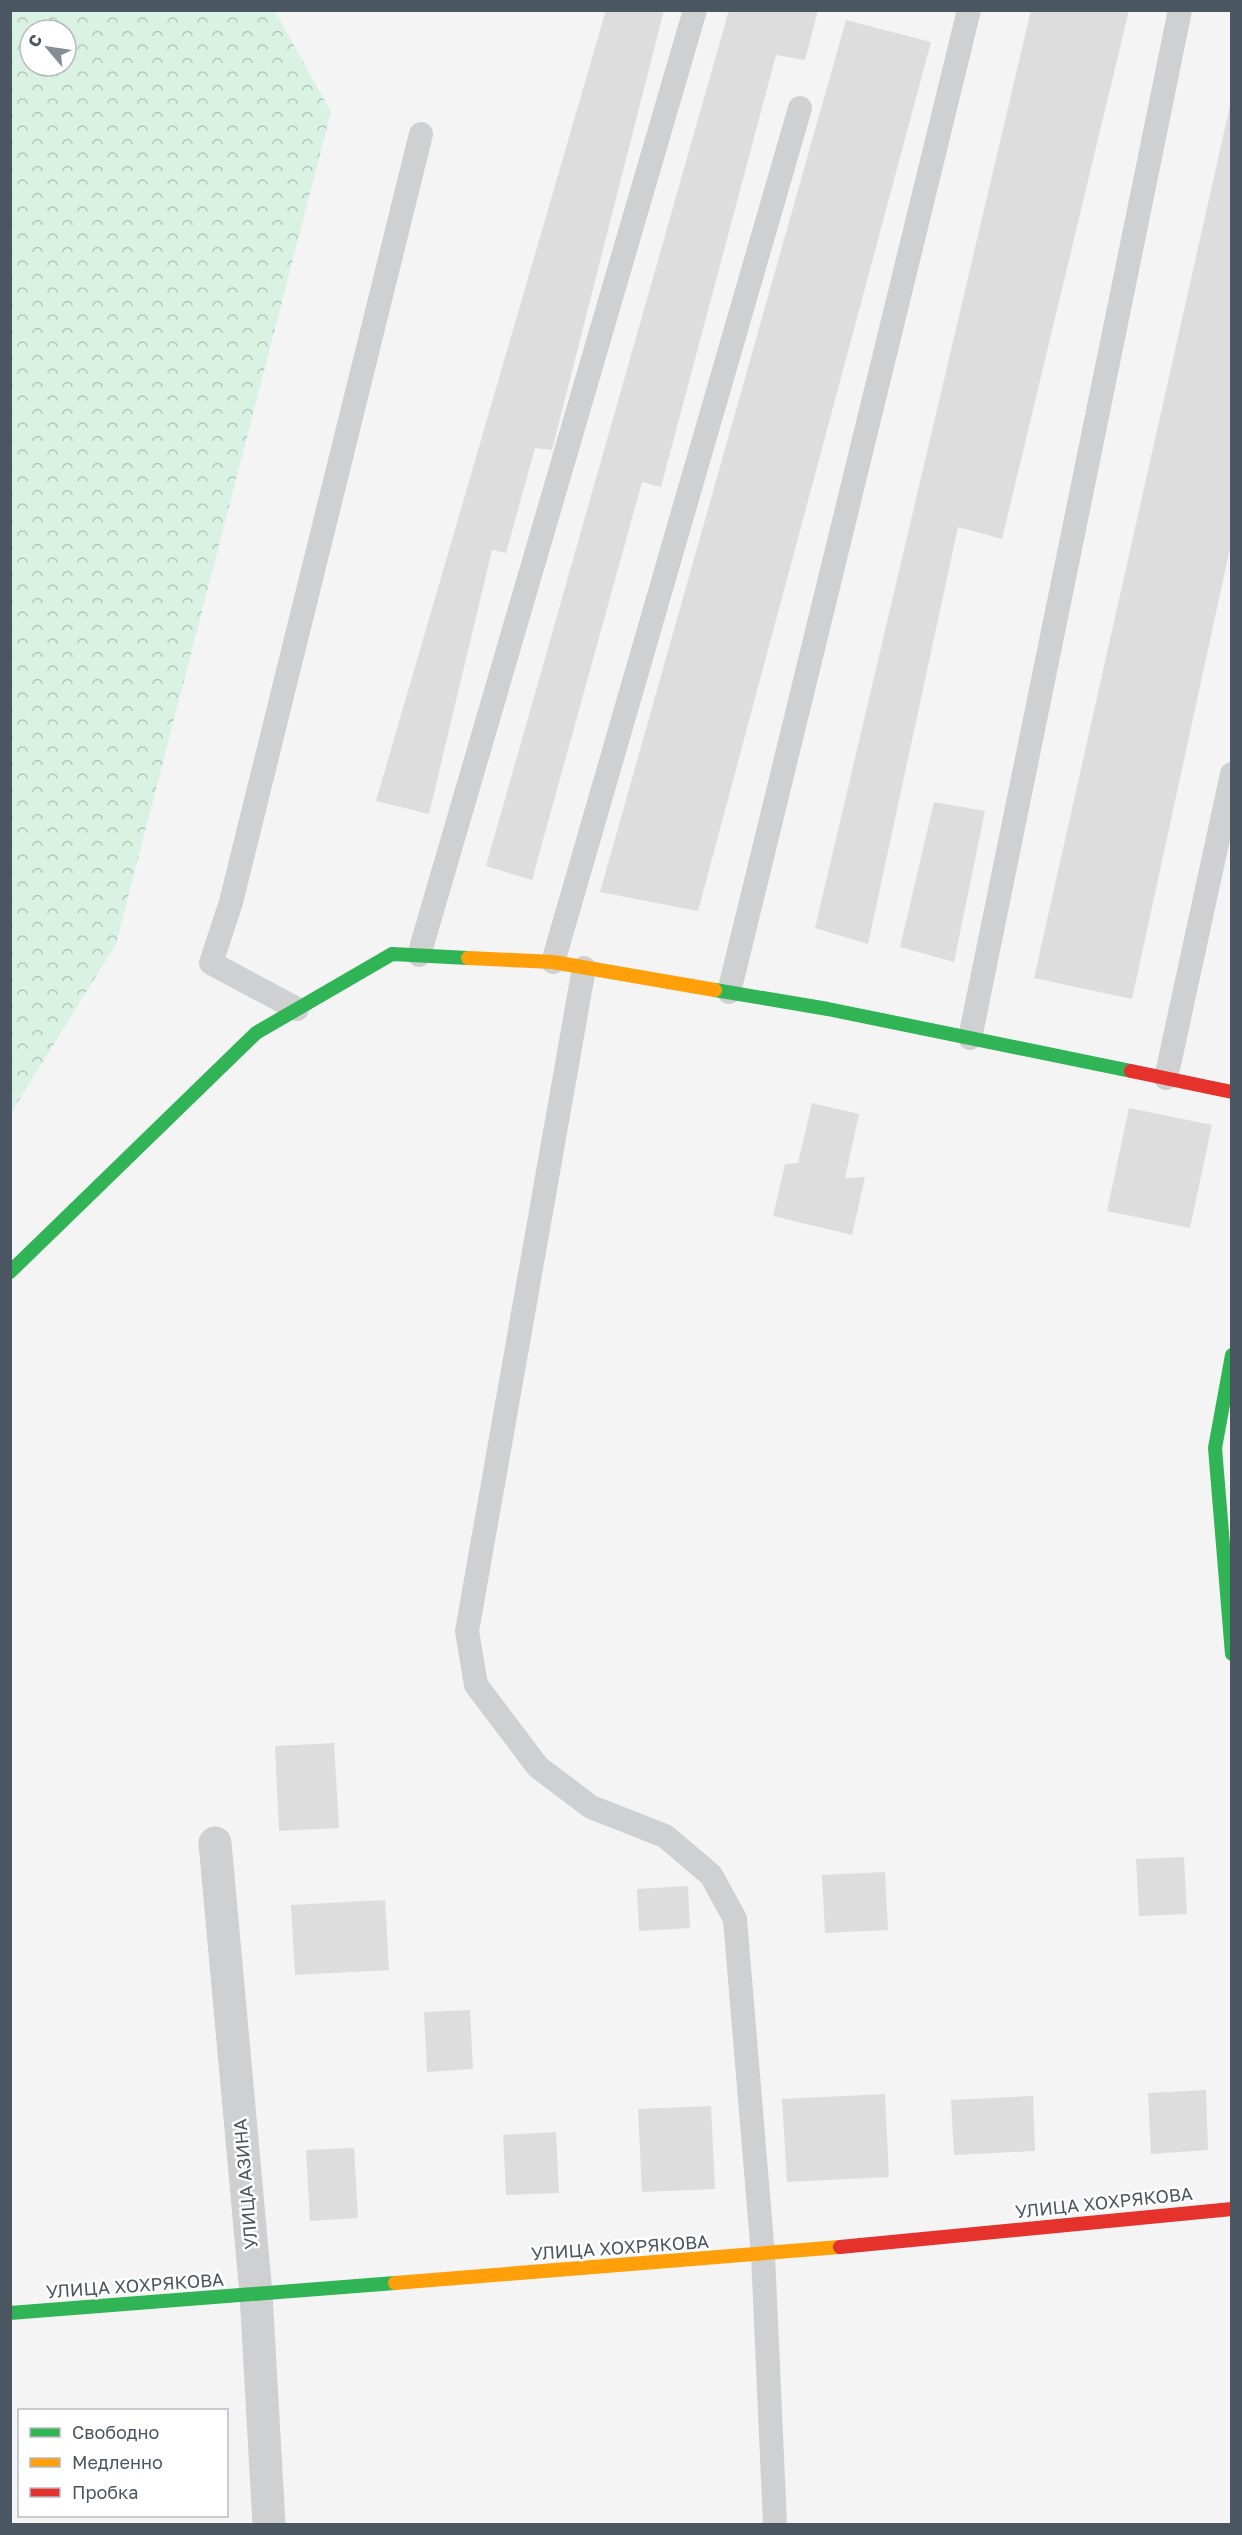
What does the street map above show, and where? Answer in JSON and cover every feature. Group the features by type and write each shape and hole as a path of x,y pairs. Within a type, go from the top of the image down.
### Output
{"street":[{"path":"10,1272 256,1033 392,954 553,963 584,968 828,1009 1232,1092"},
{"path":"1232,1355 1215,1448 1232,1654"},
{"name":"УЛИЦА АЗИНА","path":"215,1843 256,2294 269,2524"},
{"name":"УЛИЦА ХОХРЯКОВА","path":"10,2313 763,2255 1232,2209"}],"lane":[{"path":"419,955 695,10"},
{"path":"729,992 969,10"},
{"path":"970,1038 1179,10"},
{"path":"553,963 800,108"},
{"path":"297,1009 211,963 234,890 422,134"},
{"path":"1166,1078 1232,774"},
{"path":"584,968 467,1631 476,1685 538,1767 591,1807 665,1836 711,1875 735,1919 763,2255 775,2524"}],"green space":[{"path":"11,10 275,11 331,112 116,944 11,1113"}],"building":[{"path":"606,10 664,10 552,450 535,448 506,553 492,550 429,814 376,801"},
{"path":"729,10 818,10 805,60 776,55 661,487 642,482 532,880 486,866"},
{"path":"1031,10 1129,10 1002,539 958,527 868,944 815,928"},
{"path":"846,20 931,42 698,911 600,892"},
{"path":"1231,101 1232,539 1132,999 1034,978"},
{"path":"934,802 985,811 954,962 900,947"},
{"path":"812,1103 859,1114 845,1178 865,1177 852,1235 773,1216 785,1164 798,1163"},
{"path":"1129,1108 1212,1125 1190,1228 1107,1211"},
{"path":"334,1743 339,1828 279,1831 275,1746"},
{"path":"1184,1857 1187,1914 1139,1916 1136,1859"},
{"path":"885,1872 888,1930 825,1933 822,1875"},
{"path":"688,1886 690,1928 639,1931 637,1889"},
{"path":"385,1900 389,1970 295,1975 291,1905"},
{"path":"470,2010 473,2069 427,2072 424,2012"},
{"path":"1206,2090 1208,2150 1151,2154 1148,2093"},
{"path":"885,2094 889,2177 787,2182 782,2099"},
{"path":"1033,2096 1035,2151 954,2155 951,2100"},
{"path":"711,2106 715,2189 642,2192 638,2109"},
{"path":"556,2132 559,2193 506,2195 503,2135"},
{"path":"354,2148 358,2218 310,2221 306,2150"}],"traffic: fast":[{"path":"10,1272 256,1033 392,954 468,958"},
{"path":"715,990 828,1009 1131,1071"},
{"path":"1232,1355 1215,1448 1232,1654"},
{"path":"10,2313 395,2283"}],"traffic: slow":[{"path":"468,958 553,962 715,990"},
{"path":"395,2283 840,2247"}],"traffic: jam":[{"path":"1131,1071 1232,1092"},
{"path":"840,2247 1232,2209"}]}
